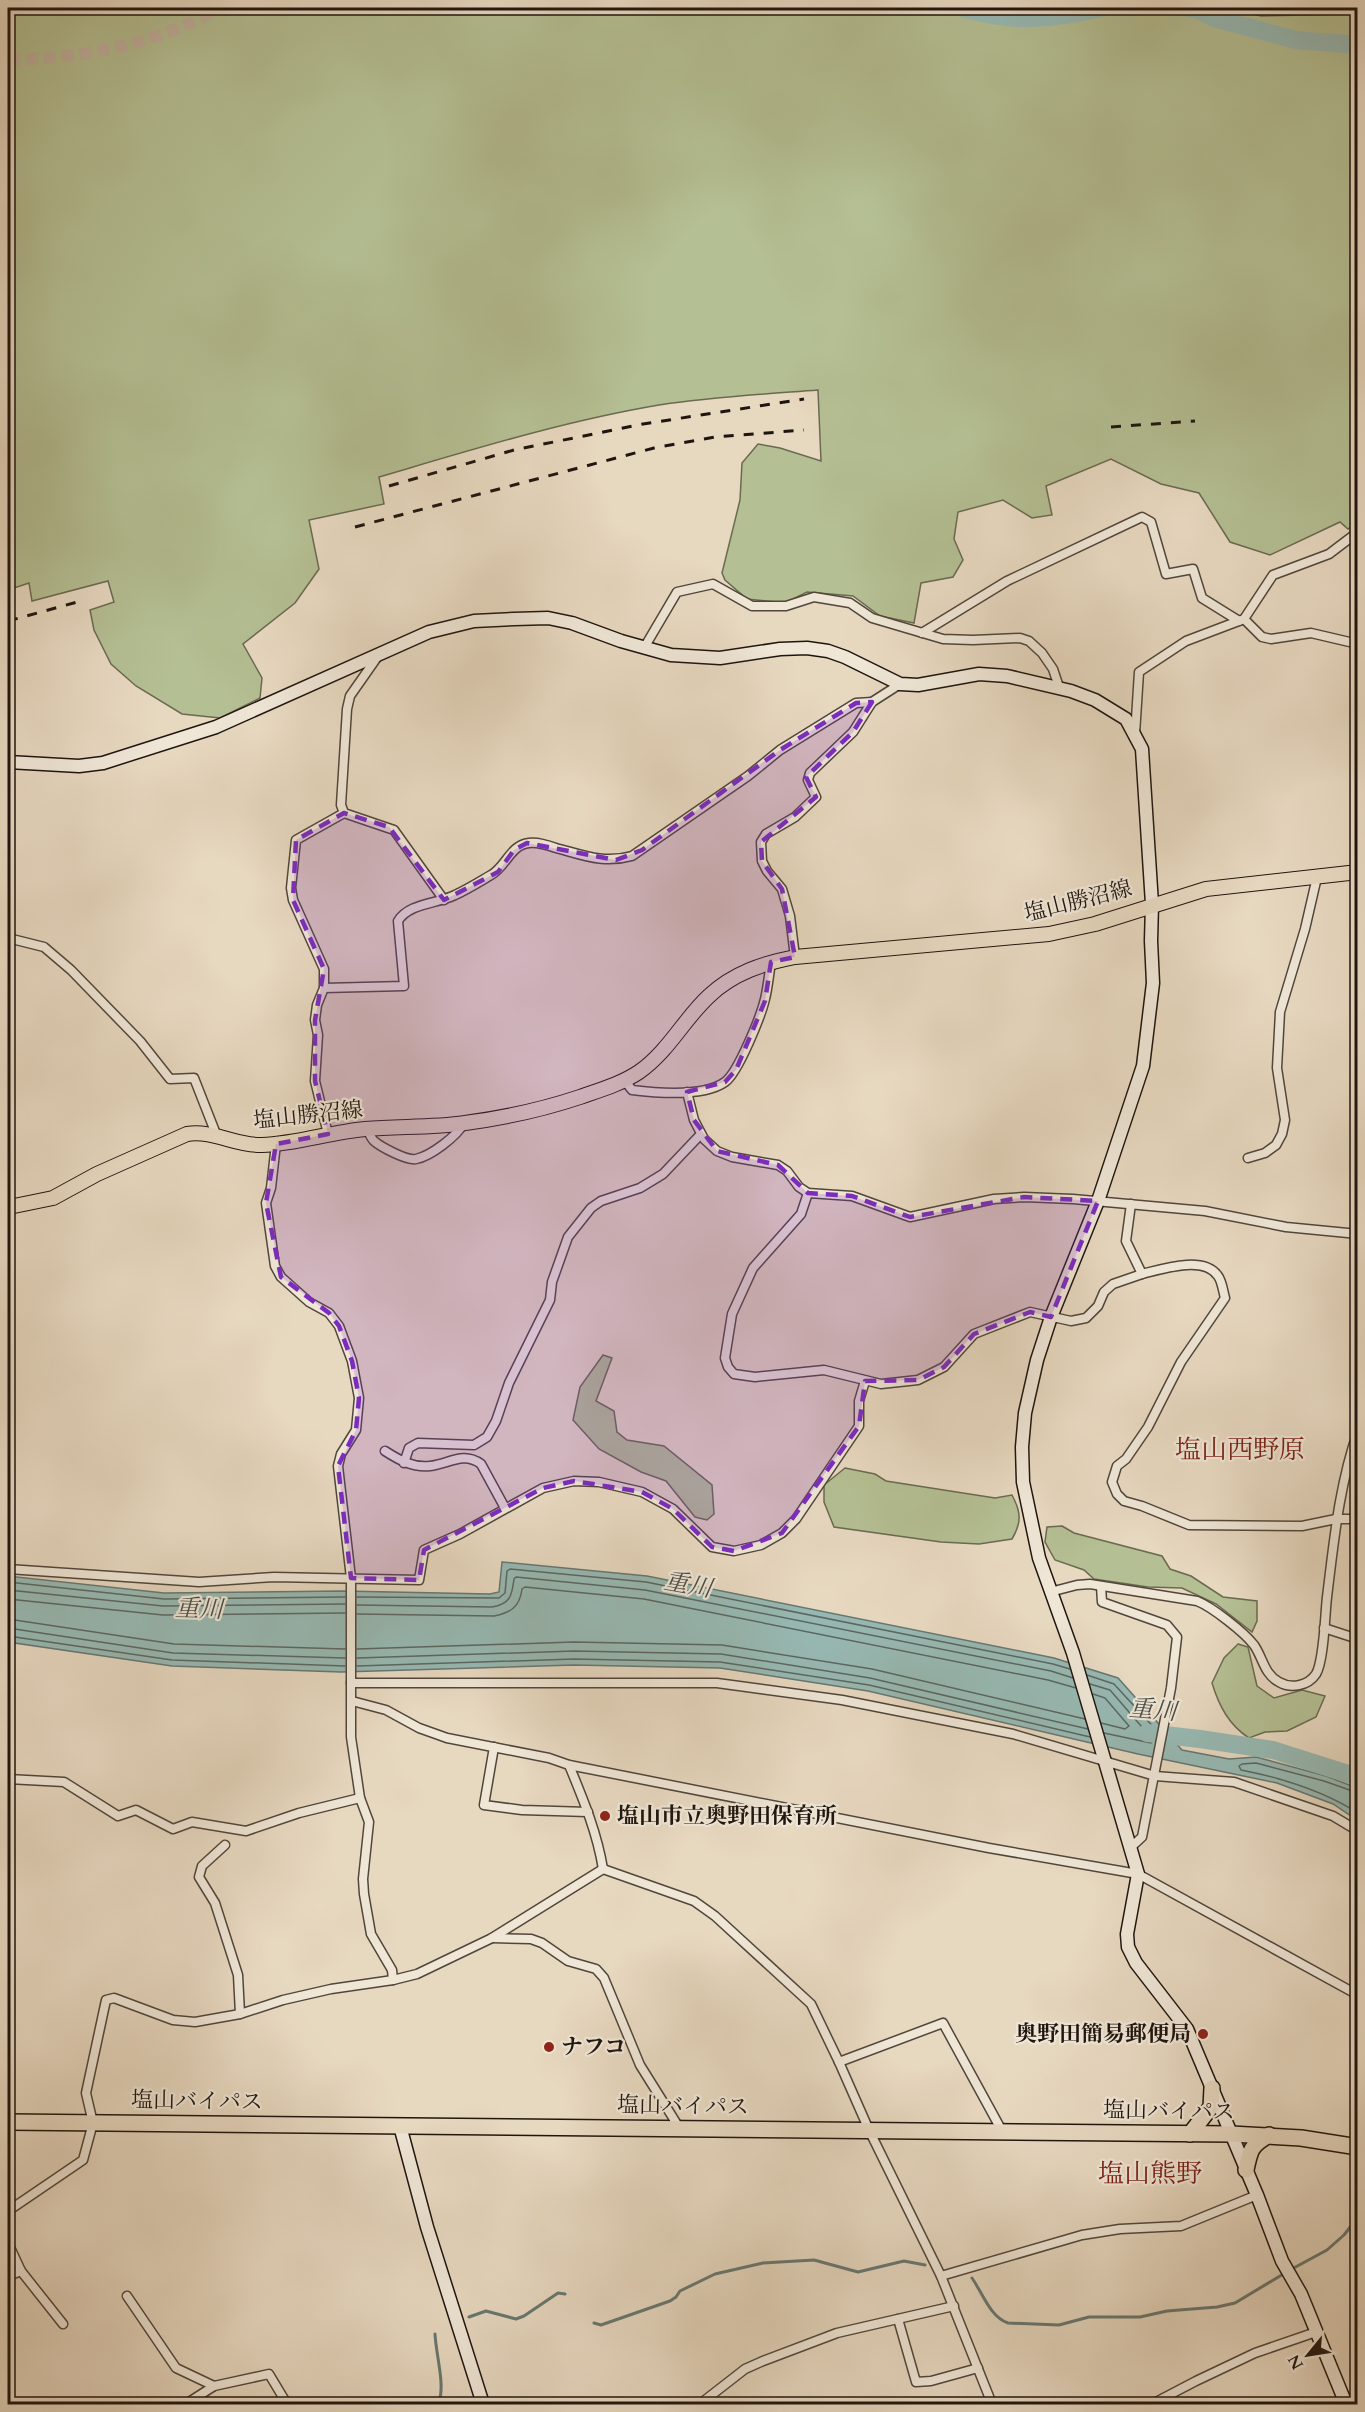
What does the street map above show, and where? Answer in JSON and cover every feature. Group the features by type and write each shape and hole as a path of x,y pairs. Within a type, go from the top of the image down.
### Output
{"highway":[{"path":"1190,2134 1211,2107 1212,2088"},
{"name":"塩山バイパス","path":"8,2122 1231,2134 1301,2138 1358,2147"},
{"path":"1246,2170 1249,2153 1255,2142 1269,2135"}],"main road":[{"name":"塩山勝沼線","path":"8,1204 14,1206 53,1198 98,1174 187,1134 200,1132 216,1134 249,1144 276,1144 367,1129 464,1124 578,1098 624,1081 658,1056 716,990 740,975 771,962 795,957 1049,934 1095,924 1152,904 1206,890 1358,872"}],"street":[{"path":"922,633 1007,581 1142,517 1151,522 1166,574 1194,569 1202,598 1241,620 1262,637 1271,639 1311,633 1358,644"},
{"path":"1135,734 1139,672 1186,641 1241,620 1273,575 1329,554 1358,532"},
{"path":"644,648 676,592 713,584 752,606 786,606 814,597 850,603 872,618 943,639 1020,638 1029,641 1042,653 1053,669 1059,687"},
{"path":"8,762 79,766 103,763 216,727 429,632 474,621 514,619 548,618 573,623 671,655 720,658 780,649 807,648 828,651 900,684 918,686 979,674 1007,676 1059,687 1095,700 1126,719 1142,749 1152,904 1153,983 1143,1066 1098,1201 1036,1360 1025,1413 1022,1447 1023,1482 1039,1558 1073,1653 1138,1874 1127,1934 1128,1947 1136,1963 1187,2029 1284,2265 1301,2295 1346,2404"},
{"path":"344,813 341,805 347,709 350,696 379,655"},
{"path":"795,957 790,916 782,889 762,861 760,842 766,834 795,817 816,797 808,780 810,773 853,732 872,702 900,684"},
{"path":"324,988 404,986 398,921 412,909 444,900 498,872 514,850 527,843 543,844 603,860 632,856 748,776 780,750 856,703 872,702"},
{"path":"328,1134 315,1081 318,1035 316,1012 324,988 324,969 293,900 291,888 296,862 296,840 344,813 394,830 444,900"},
{"path":"1248,1158 1265,1153 1276,1145 1282,1134 1285,1120 1277,1068 1280,1012 1305,929 1317,877"},
{"path":"8,938 44,947 71,970 140,1041 170,1079 194,1078 216,1134"},
{"path":"624,1081 633,1090 687,1092 725,1082 736,1070 765,1000 771,962"},
{"path":"687,1092 694,1120 701,1134 717,1150 732,1157 778,1165 788,1171 799,1187 808,1193 852,1196 910,1217 994,1199 1024,1197 1205,1211 1286,1227 1358,1234"},
{"path":"367,1129 374,1141 403,1157 414,1160 423,1157 458,1134 464,1124"},
{"path":"404,1463 409,1448 418,1443 474,1445 487,1437 496,1421 509,1383 550,1300 552,1281 568,1237 591,1208 601,1201 640,1188 663,1174 701,1134"},
{"path":"276,1144 267,1203 275,1266 281,1277 309,1302 329,1313 339,1326 352,1361 359,1398 356,1430 341,1454 338,1466 351,1578 351,1737 360,1798 369,1821 363,1879 369,1924 371,1934 392,1970 393,1980"},
{"path":"808,1193 801,1214 753,1268 732,1314 725,1358 734,1374 741,1377 824,1370 881,1384 918,1380 944,1367 974,1334 1030,1312 1071,1321 1086,1318 1098,1306 1104,1292 1113,1284 1142,1274 1183,1265 1208,1266 1218,1276 1226,1298 1181,1362 1148,1427 1113,1473 1112,1482 1117,1494 1124,1500 1189,1525 1302,1526 1336,1519 1358,1519"},
{"path":"1131,1204 1126,1241 1142,1274"},
{"path":"8,1569 199,1582 274,1577 419,1580 424,1550 460,1534 543,1488 574,1481 599,1482 642,1492 674,1509 712,1547 734,1551 761,1545 782,1533 796,1519 859,1426 859,1401 865,1381"},
{"path":"1050,1592 1077,1585 1101,1586 1197,1601 1210,1606 1253,1644 1269,1674 1280,1682 1290,1686 1309,1681 1316,1672 1324,1628 1336,1519 1358,1431"},
{"path":"385,1451 404,1463 429,1466 465,1457 474,1459 481,1464 505,1508"},
{"path":"1101,1586 1102,1602 1167,1624 1177,1637 1171,1688 1142,1838 1130,1848"},
{"path":"1324,1628 1358,1639"},
{"path":"351,1683 717,1683 842,1700 1012,1734 1155,1775 1234,1782 1333,1816 1358,1831"},
{"path":"352,1701 386,1710 419,1728 447,1738 549,1758 569,1765 989,1848 1138,1874 1358,1995"},
{"path":"494,1747 484,1804 522,1810 588,1812"},
{"path":"569,1765 599,1845 603,1869"},
{"path":"8,1779 64,1782 118,1816 136,1810 173,1829 192,1822 246,1831 299,1813 360,1798"},
{"path":"225,1845 202,1866 199,1877 215,1903 238,1975 240,2014"},
{"path":"8,2211 83,2160 93,2122 86,2093 106,2000 114,1998 173,2020 195,2022 240,2014 283,2000 361,1983 393,1980 417,1974 492,1938 603,1869"},
{"path":"603,1869 694,1901 715,1916 811,2004 869,2130 941,2276 992,2404"},
{"path":"492,1938 531,1939 542,1943 568,1961 596,1969 604,1978 640,2065 681,2129"},
{"path":"839,2062 943,2023 1002,2131"},
{"path":"400,2126 427,2227 483,2404"},
{"path":"941,2276 1082,2235 1120,2229 1182,2226 1257,2195"},
{"path":"8,2242 21,2271 63,2325"},
{"path":"8,2276 21,2271"},
{"path":"127,2296 176,2368 214,2386"},
{"path":"700,2404 745,2369 763,2361 837,2333 954,2306"},
{"path":"898,2319 916,2382 931,2381 978,2368"},
{"path":"1152,2404 1255,2353 1316,2332"},
{"path":"186,2404 214,2386 269,2374 287,2404"}],"highlighted area":[{"path":"872,702 853,732 806,777 816,797 761,842 762,861 782,889 795,957 771,962 765,1001 736,1070 725,1082 687,1092 694,1120 717,1151 778,1165 808,1193 852,1196 910,1217 1024,1197 1098,1201 1051,1317 1030,1312 974,1334 944,1367 918,1380 865,1381 859,1426 782,1533 734,1551 712,1547 673,1509 642,1492 574,1481 543,1488 424,1550 419,1580 351,1578 338,1466 356,1430 359,1398 352,1361 339,1326 329,1313 281,1277 266,1203 276,1144 328,1134 315,1081 315,1020 324,969 293,900 296,840 344,813 389,827 444,900 498,872 514,850 527,843 616,860 642,850 780,750 856,703"}],"green space":[{"path":"8,8 1229,8 1261,16 1357,14 1357,524 1348,529 1340,522 1270,555 1230,542 1199,493 1161,484 1111,459 1046,486 1052,515 1032,518 1003,500 958,512 954,539 963,560 953,577 921,583 914,623 880,616 853,596 807,592 785,603 747,599 725,580 722,573 740,500 742,463 758,444 780,448 821,461 818,390 659,405 553,428 379,477 384,504 309,520 319,569 295,603 243,644 262,678 260,698 220,718 182,714 136,686 111,664 94,630 90,610 114,602 108,581 32,601 29,583 8,590"},
{"path":"603,1355 612,1358 596,1401 614,1411 617,1432 627,1440 664,1446 712,1485 714,1514 707,1520 695,1517 666,1481 641,1472 599,1449 573,1420 580,1387"},
{"path":"845,1468 875,1474 886,1481 995,1498 1012,1495 1019,1512 1019,1522 1012,1539 979,1544 941,1542 834,1527 824,1502 824,1485"},
{"path":"1062,1526 1074,1533 1162,1556 1170,1569 1191,1576 1223,1597 1257,1601 1257,1621 1252,1632 1216,1604 1182,1588 1148,1587 1094,1579 1084,1570 1055,1560 1045,1542 1047,1527"},
{"path":"1238,1644 1248,1647 1257,1686 1274,1698 1302,1690 1325,1696 1316,1717 1287,1731 1265,1732 1249,1738 1242,1733 1230,1721 1212,1683 1224,1658"}],"water":[{"path":"502,1562 647,1576 1054,1658 1118,1678 1182,1750 1229,1759 1256,1757 1326,1776 1357,1788 1357,1820 1333,1804 1277,1783 1138,1754 868,1691 720,1668 574,1665 341,1672 172,1666 8,1642 8,1576 164,1593 342,1591 490,1594 499,1592"}],"waterway":[{"path":"963,8 1015,18 1048,17 1100,8"},
{"path":"1188,8 1214,18 1296,40 1358,45"},
{"name":"重川","path":"1147,1733 1273,1750 1358,1777"},
{"path":"1290,2270 1327,2250 1344,2235 1358,2217"},
{"path":"594,2323 601,2325 670,2301 680,2291 715,2274 763,2263 814,2260 858,2272 904,2261 925,2265"},
{"path":"972,2278 991,2310 1002,2320 1008,2323 1059,2325 1089,2317 1140,2317 1167,2311 1217,2307 1235,2303 1285,2273"},
{"path":"469,2317 486,2311 516,2319 558,2293 565,2294"},
{"path":"430,2404 440,2398 441,2391 435,2334"}],"tunnel":[{"path":"8,60 63,56 117,47 170,31 220,8"}],"railway":[{"path":"389,486 514,450 643,424 804,399"},
{"path":"1111,427 1195,421"},
{"path":"355,527 654,448 715,437 804,430"},
{"path":"8,601 15,599"},
{"path":"8,621 81,601"}],"place":[{"name":"塩山市立奥野田保育所","path":"605,1816"},
{"name":"奥野田簡易郵便局","path":"1203,2034"},
{"name":"ナフコ","path":"549,2047"}],"district":[{"name":"塩山西野原","path":"1240,1449"},
{"name":"塩山熊野","path":"1150,2173"}]}
